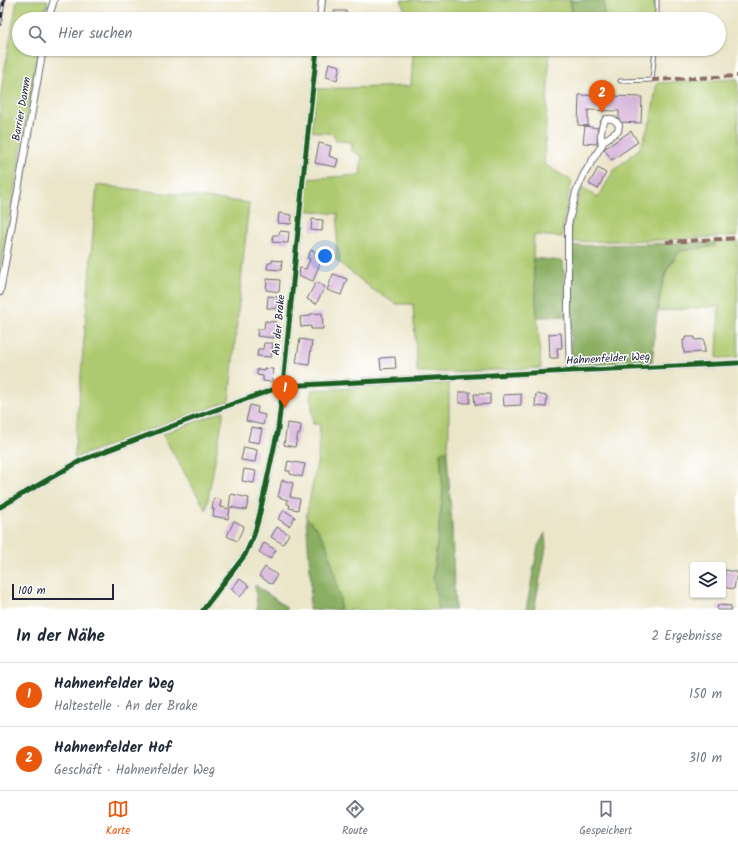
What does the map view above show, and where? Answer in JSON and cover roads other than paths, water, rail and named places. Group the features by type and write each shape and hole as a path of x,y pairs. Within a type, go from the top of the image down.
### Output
{"street":[{"path":"50,12 54,0"},
{"path":"321,12 322,0"},
{"name":"Barrier Damm","path":"0,292 42,56"},
{"name":"An der Brake","path":"203,610 245,555 254,535 278,429 316,56"},
{"name":"Hahnenfelder Weg","path":"570,371 568,225 576,192 584,174 602,146"},
{"name":"Hahnenfelder Weg","path":"0,507 82,460 207,412 283,386 738,363"}],"lane":[{"path":"657,0 657,12"},
{"path":"620,81 652,80 654,56"}],"railway":[{"path":"0,24 4,0"}],"place":[{"name":"Hahnenfelder Hof","path":"602,113"},
{"name":"Hahnenfelder Weg","path":"285,408"}]}
